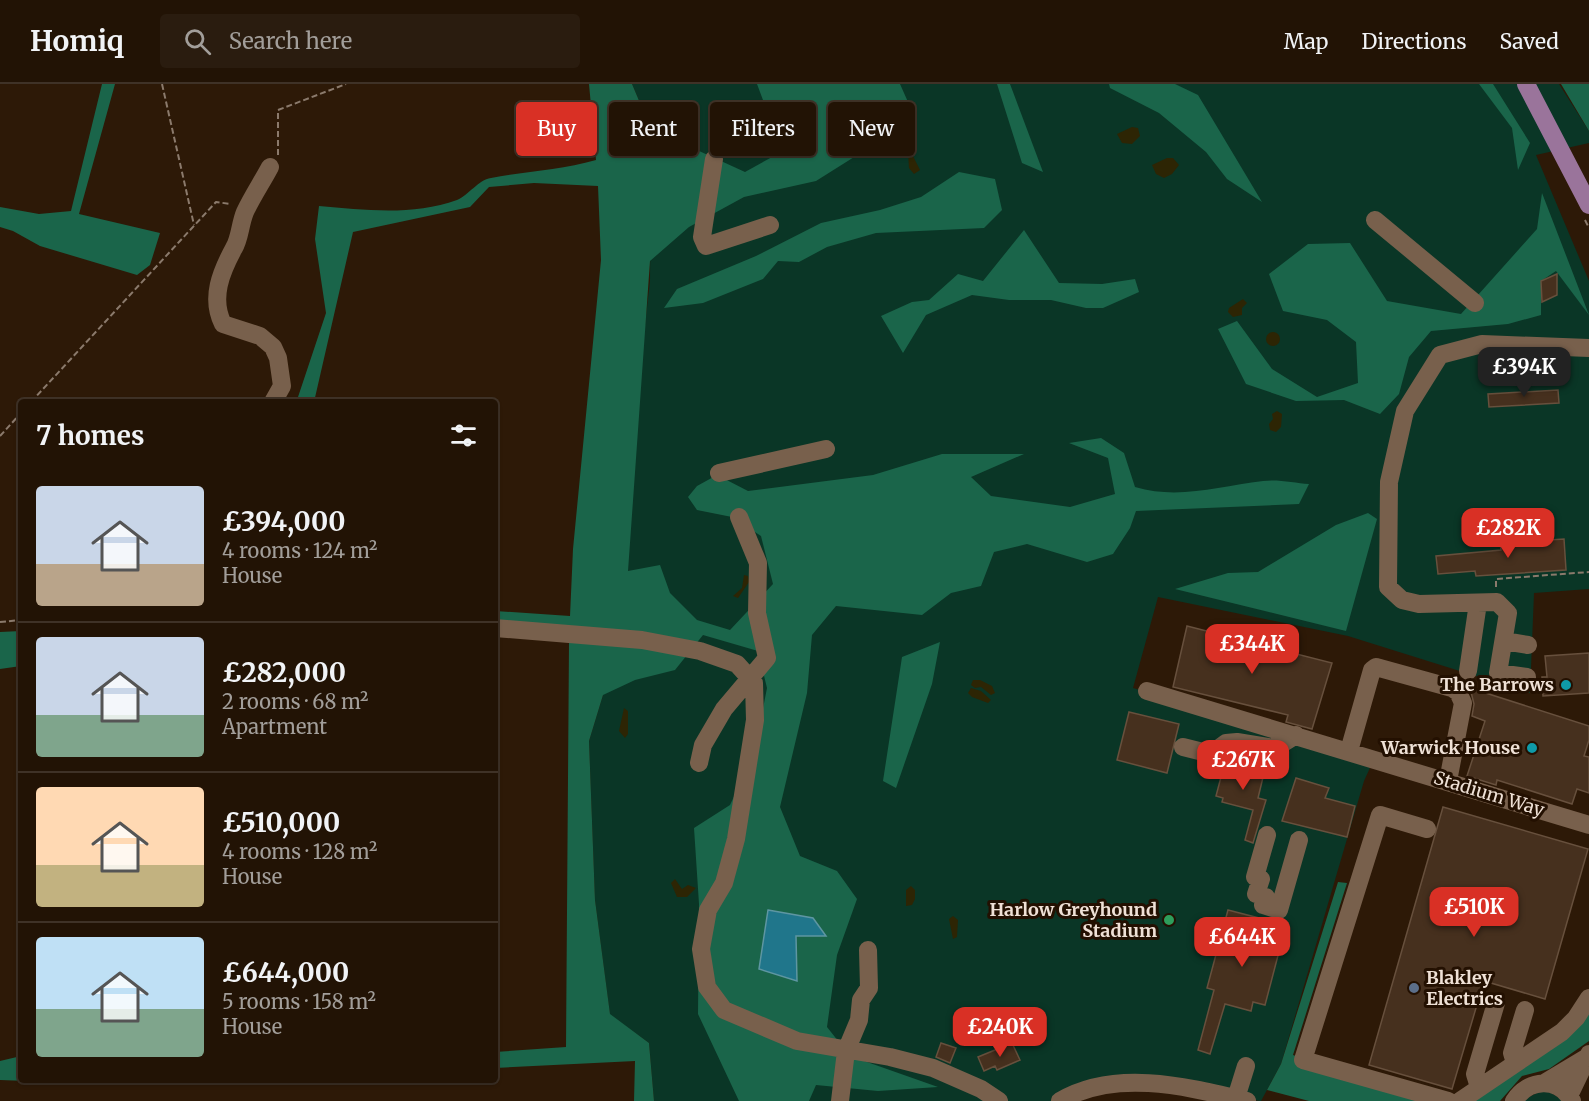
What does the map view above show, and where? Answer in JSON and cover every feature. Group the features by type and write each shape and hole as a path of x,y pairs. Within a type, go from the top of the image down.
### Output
{"main road":[{"path":"1526,84 1589,205"}],"street":[{"path":"714,159 702,237 706,246 771,225"},
{"path":"270,167 248,206 234,248 228,256 218,285 219,315 224,324 260,336 273,347 278,358 282,386 275,399"},
{"path":"1375,220 1475,303"},
{"path":"1527,677 1498,673 1508,614 1497,602 1419,604 1402,600 1388,587 1389,482 1405,411 1440,355 1482,344 1589,348"},
{"path":"720,473 826,450"},
{"path":"699,763 703,745 724,709 764,663 767,648 757,613 758,563 739,518"},
{"path":"1468,671 1478,603"},
{"path":"498,628 642,640 700,651 737,664 754,683 755,720 736,839 724,883 708,910 701,949 707,987 724,1010 797,1041 890,1057 933,1068 981,1089 999,1101"},
{"path":"1504,641 1528,645"},
{"path":"1349,751 1372,670 1376,667 1452,688 1458,692 1463,703 1448,782"},
{"name":"Stadium Way","path":"1147,692 1589,825"},
{"path":"1183,747 1210,754 1226,743 1237,742 1268,749 1275,748 1296,735"},
{"path":"1427,829 1380,815 1303,1060 1448,1101"},
{"path":"1268,835 1255,877 1261,879 1256,894 1266,897 1263,905 1279,910 1299,840"},
{"path":"840,1101 846,1051 859,1020 861,1000 868,988 868,950"},
{"path":"1460,1101 1562,1032 1576,1018 1589,998"},
{"path":"1479,1087 1475,1074 1496,1004"},
{"path":"1515,1063 1512,1053 1525,1010"},
{"path":"1546,1082 1570,1098 1587,1056"},
{"path":"1514,1101 1528,1086 1546,1082 1587,1056"},
{"path":"1060,1101 1080,1092 1128,1083 1185,1087 1241,1100 1246,1066"}],"path":[{"path":"162,84 194,225"},
{"path":"270,167 278,156 278,110 345,84"},
{"path":"34,399 216,202 248,206"},
{"path":"0,436 18,416"},
{"path":"1497,602 1496,579 1589,572"},
{"path":"0,622 18,620"}],"green space":[{"path":"102,84 115,84 79,214 160,233 150,265 137,275 40,246 13,231 0,227 0,207 39,214 71,211"},
{"path":"589,84 632,84 640,102 609,102 609,156 698,156 698,150 745,172 772,156 816,156 816,102 764,102 757,84 900,84 908,102 828,102 828,156 856,156 816,181 744,197 689,227 650,261 628,571 660,565 670,593 697,620 730,630 773,584 761,536 732,517 697,510 688,497 697,486 717,475 748,491 873,475 942,454 1024,454 971,477 991,496 1070,507 1115,494 1108,458 1069,443 1101,438 1124,453 1135,487 1151,491 1199,491 1269,481 1309,484 1299,504 1136,511 1130,528 1113,554 1087,562 1027,544 994,552 981,586 951,593 922,615 836,606 812,635 807,693 780,807 800,856 837,871 857,899 837,955 827,1027 850,1056 938,1087 878,1091 816,1085 809,1101 739,1101 698,1014 699,904 694,828 730,805 754,754 767,688 758,651 703,635 675,670 635,680 603,695 589,741 595,900 610,1014 649,1043 654,1101 634,1101 635,1061 498,1068 498,1052 566,1047 569,642 498,635 498,611 570,616 573,549 601,260 598,186 534,183 489,187 470,207 353,232 315,399 296,399 326,313 315,239 319,206 388,210 423,208 457,200 486,179 596,160 597,156 597,102 591,102"},
{"path":"632,84 1559,84 1589,131 1589,143 1536,155 1589,281 1589,589 1534,593 1530,693 1348,636 1158,597 1133,688 1374,759 1364,781 1281,1064 1261,1101 1127,1083 1060,1101 654,1101 649,1043 610,1015 595,900 589,741 603,695 650,281 651,156 698,156 698,102 640,102"},
{"path":"997,84 1010,84 1043,172 1022,163"},
{"path":"1109,84 1175,84 1198,95 1262,202 1227,179 1206,152 1159,113 1110,88"},
{"path":"1479,84 1493,84 1530,143 1518,170 1512,128"},
{"path":"1561,84 1589,84 1589,131"},
{"path":"959,172 995,179 1002,210 984,228 876,233 827,247 799,262 778,261 763,279 703,303 664,308 677,289 756,256 821,223 880,210 921,197"},
{"path":"1542,193 1589,315 1556,271 1541,281 1541,315 1508,324 1431,331 1409,357 1399,394 1380,414 1344,400 1296,401 1246,384 1218,329 1237,321 1272,369 1317,397 1358,383 1356,342 1327,320 1283,311 1269,274 1308,244 1350,243 1387,301 1461,314 1537,229"},
{"path":"1024,230 1059,283 1102,284 1135,279 1139,292 1103,308 1086,308 1051,300 1009,300 972,295 926,315 903,353 881,316 912,302 929,300 958,274 983,281"},
{"path":"1368,513 1377,519 1346,631 1175,589 1228,573 1258,572 1336,525"},
{"path":"18,631 18,666 0,669 0,632"},
{"path":"940,642 932,684 896,788 883,781 902,657"},
{"path":"1338,882 1347,883 1293,1055 1419,1101 1309,1101 1267,1090 1281,1064"},
{"path":"1589,1007 1589,1041 1549,1069 1522,1076 1500,1101 1464,1101"},
{"path":"18,1057 18,1081 0,1080 0,1061"},
{"path":"1545,1089 1564,1101 1521,1101"}],"sand":[{"path":"1132,127 1138,128 1140,136 1132,144 1122,143 1117,134"},
{"path":"908,156 913,156 920,170 914,174 909,168"},
{"path":"1167,158 1173,158 1179,165 1172,174 1164,178 1156,174 1152,165"},
{"path":"1243,299 1247,303 1242,308 1242,315 1233,317 1228,312 1229,308"},
{"path":"1273,332 1278,334 1280,339 1278,344 1273,346 1268,344 1266,339 1268,334"},
{"path":"1277,411 1282,414 1281,427 1276,432 1270,430 1269,424 1273,419 1272,414"},
{"path":"744,575 748,576 749,582 738,598 733,596 742,588"},
{"path":"973,680 980,680 992,686 995,693 991,695 981,687 975,688 971,685"},
{"path":"971,688 981,691 991,700 988,703 972,697 968,693"},
{"path":"624,708 628,711 628,734 625,738 619,731"},
{"path":"675,879 682,889 688,885 696,888 687,897 677,897 671,883"},
{"path":"911,886 915,890 915,899 912,905 906,906 906,890"},
{"path":"953,916 958,920 957,937 953,939 949,919"}],"water":[{"path":"768,910 813,918 826,936 796,936 797,981 759,969"}],"building":[{"path":"1557,274 1557,295 1542,302 1541,281"},
{"path":"1558,390 1559,403 1489,407 1488,394"},
{"path":"1564,539 1566,570 1476,576 1475,571 1438,574 1436,556 1501,550 1500,543"},
{"path":"1187,626 1332,663 1312,729 1286,722 1288,715 1173,687"},
{"name":"The Barrows","path":"1589,653 1589,693 1543,696 1542,677 1547,677 1545,656"},
{"name":"Warwick House","path":"1470,688 1589,726 1589,740 1584,756 1589,757 1589,793 1577,789 1572,804 1497,780 1496,785 1467,776 1485,721 1472,716 1474,704"},
{"path":"1129,712 1179,724 1167,773 1117,760"},
{"path":"1226,758 1265,769 1258,798 1266,800 1253,843 1245,840 1253,810 1222,802 1223,798 1216,796"},
{"path":"1296,778 1329,788 1325,798 1355,806 1347,837 1282,821"},
{"path":"1443,807 1588,849 1545,999 1484,981 1452,1089 1369,1065"},
{"path":"1228,910 1286,925 1265,1005 1253,1002 1251,1011 1225,1004 1210,1054 1198,1050 1214,990 1207,988"},
{"path":"941,1043 956,1048 950,1063 936,1057"},
{"path":"1012,1043 1020,1060 997,1070 995,1066 984,1071 978,1057"}],"place":[{"name":"The Barrows","path":"1566,685"},
{"name":"Warwick House","path":"1532,748"},
{"name":"Harlow Greyhound Stadium","path":"1169,920"},
{"name":"Blakley Electrics","path":"1414,988"}]}
